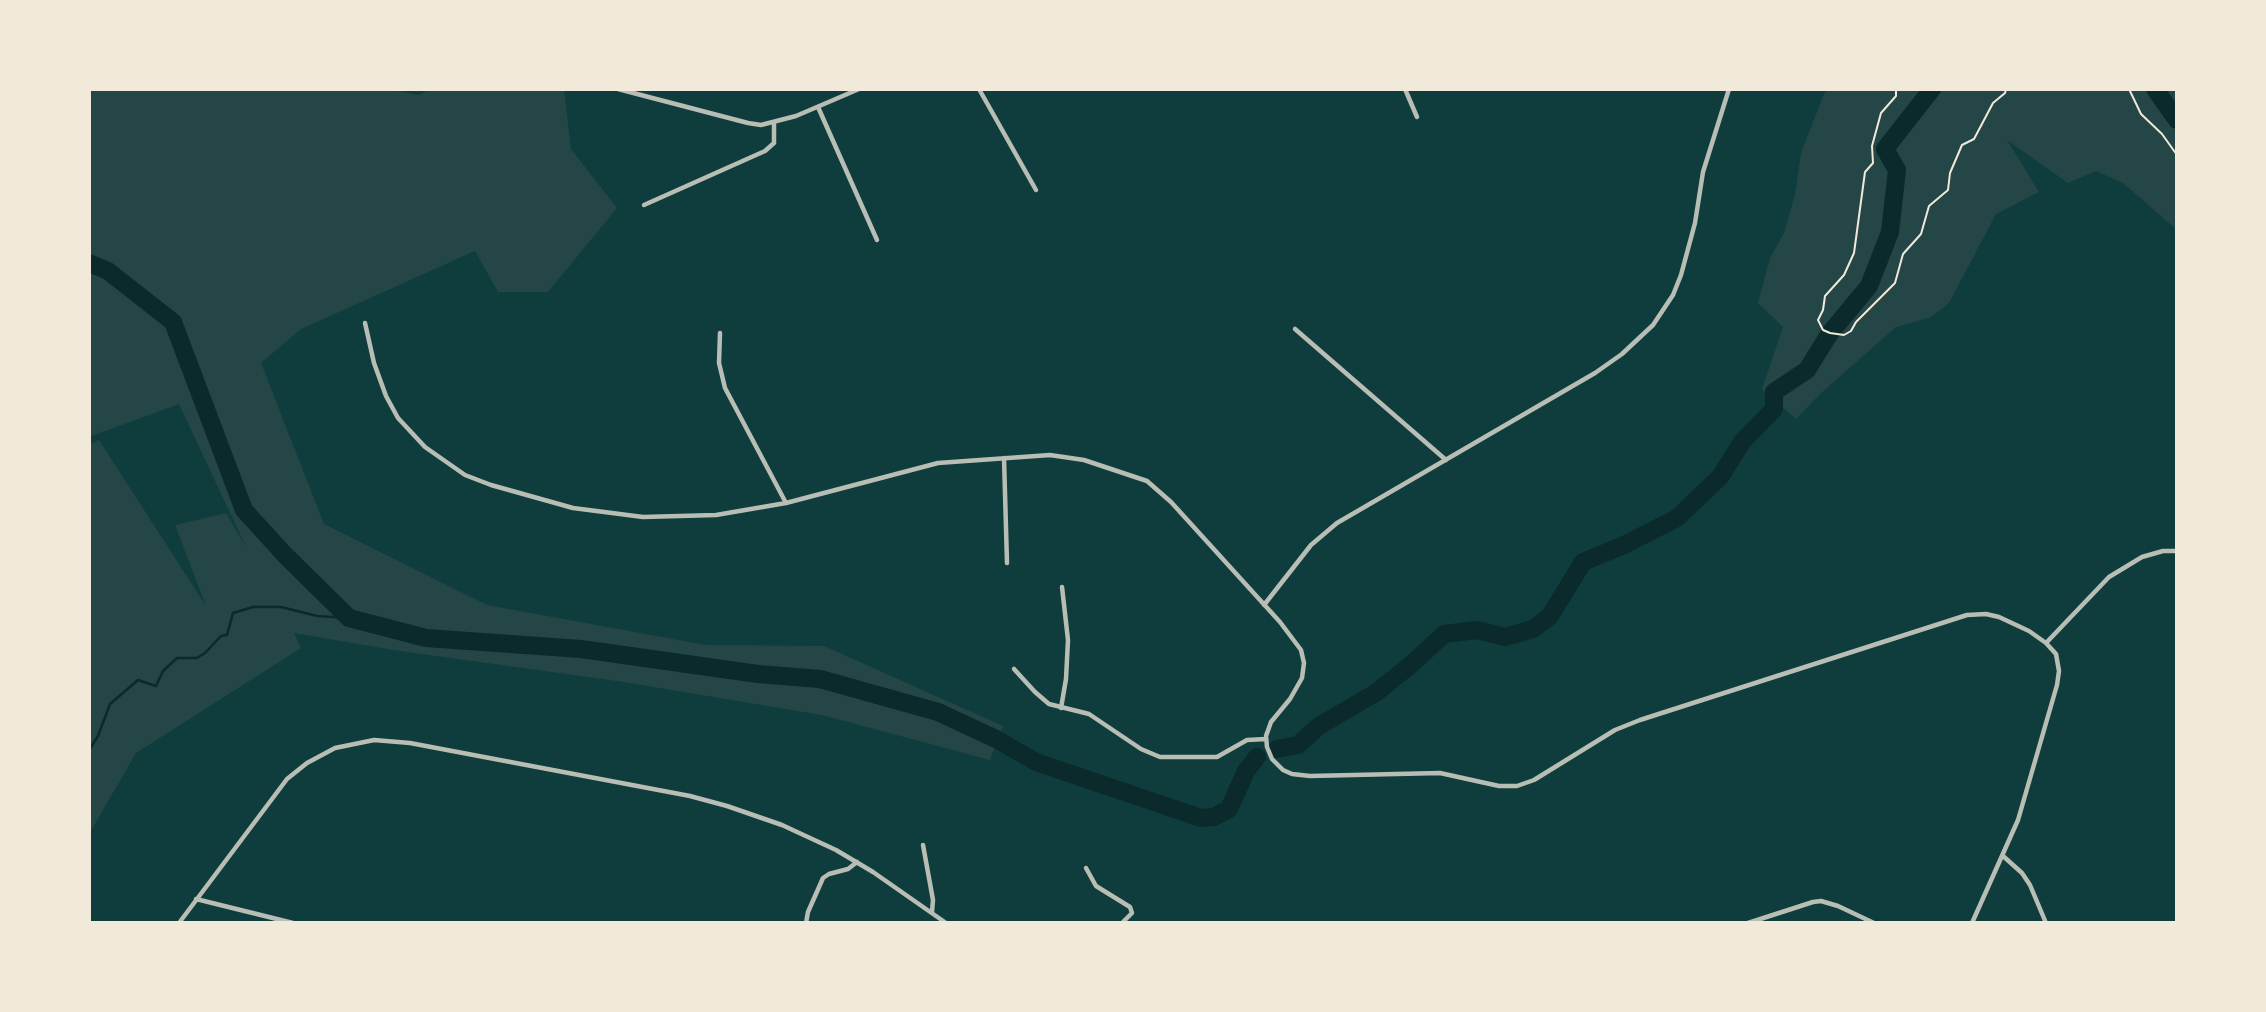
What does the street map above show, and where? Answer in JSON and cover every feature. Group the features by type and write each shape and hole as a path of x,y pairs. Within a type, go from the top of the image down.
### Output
{"street":[{"path":"618,89 748,123 774,123 859,89"},
{"path":"979,89 1036,190"},
{"path":"1405,89 1417,117"},
{"path":"1264,604 1311,545 1347,517 1595,373 1622,354 1653,325 1669,301 1681,275 1695,223 1703,172 1729,89"},
{"path":"818,107 877,240"},
{"path":"644,205 765,151 774,144 774,123"},
{"path":"365,323 380,384 398,418 425,447 465,475 500,489 548,502 626,516 704,516 786,503 938,463 1050,455 1076,458 1150,483 1171,502 1297,642 1304,663 1300,683 1271,722 1266,739 1269,754 1276,765 1292,774 1310,776 1440,773 1499,786 1517,786 1534,780 1615,730 1640,720 1967,615 1981,613 1999,617 2029,631 2056,654 2057,685 2018,820 1972,923"},
{"path":"1295,329 1446,460"},
{"path":"720,333 719,363 725,388 786,503"},
{"path":"1004,458 1007,563"},
{"path":"2046,643 2109,577 2142,557 2163,551 2177,551"},
{"path":"1061,708 1068,640 1062,587"},
{"path":"1014,668 1044,701 1089,714 1141,749 1160,757 1217,757 1247,740 1266,739"},
{"path":"179,923 288,779 307,763 335,748 374,740 402,742 690,796 782,825 857,862 946,923"},
{"path":"923,845 933,900 932,912"},
{"path":"2003,856 2022,873 2030,885 2046,923"},
{"path":"806,923 823,878 848,869 857,862"},
{"path":"1086,868 1096,886 1130,907 1132,913 1122,923"},
{"path":"196,899 292,923"},
{"path":"1748,923 1821,901 1874,923"}],"path":[{"path":"1896,89 1896,96 1881,113 1872,146 1873,163 1865,172 1854,253 1844,275 1825,296 1818,320 1823,330 1830,333 1844,335 1851,331 1856,322 1895,283 1903,254 1921,234 1929,206 1948,190 1950,173 1962,145 1974,139 1993,103 2006,89"},
{"path":"2129,89 2141,114 2162,134 2177,155"}],"shaded area":[{"path":"89,89 390,89 419,95 430,89 564,89 571,149 617,208 548,292 498,292 475,251 301,329 261,363 324,524 487,605 706,645 824,646 1003,726 990,760 822,715 624,682 393,650 294,633 301,648 136,753 89,834 89,444 99,440 206,606 175,525 226,513 246,547 179,404 89,437"},
{"path":"1826,89 2177,89 2177,230 2123,183 2096,171 2068,183 2007,140 2039,192 1996,214 1949,303 1931,317 1896,327 1820,394 1796,419 1762,389 1783,327 1758,303 1770,258 1784,233 1795,195 1801,153"}],"waterway":[{"path":"1277,749 1298,745 1319,726 1377,692 1444,634 1477,630 1505,637 1533,629 1550,616 1583,562 1677,518 1720,477 1742,442 1774,409 1774,392 1807,370 1830,333 1869,286 1890,232 1897,170 1885,149 1932,89"},
{"path":"2155,89 2177,120"},
{"path":"89,263 108,271 173,322 244,510 349,618 426,638 581,649 758,674 820,679 938,712 996,739 1036,762 1201,818 1214,817 1229,809 1246,771 1257,757"},
{"path":"89,750 98,736 110,704 138,680 156,686 163,671 177,658 197,658 205,653 221,636 227,635 233,613 253,607 281,607 317,616 349,618"}]}
